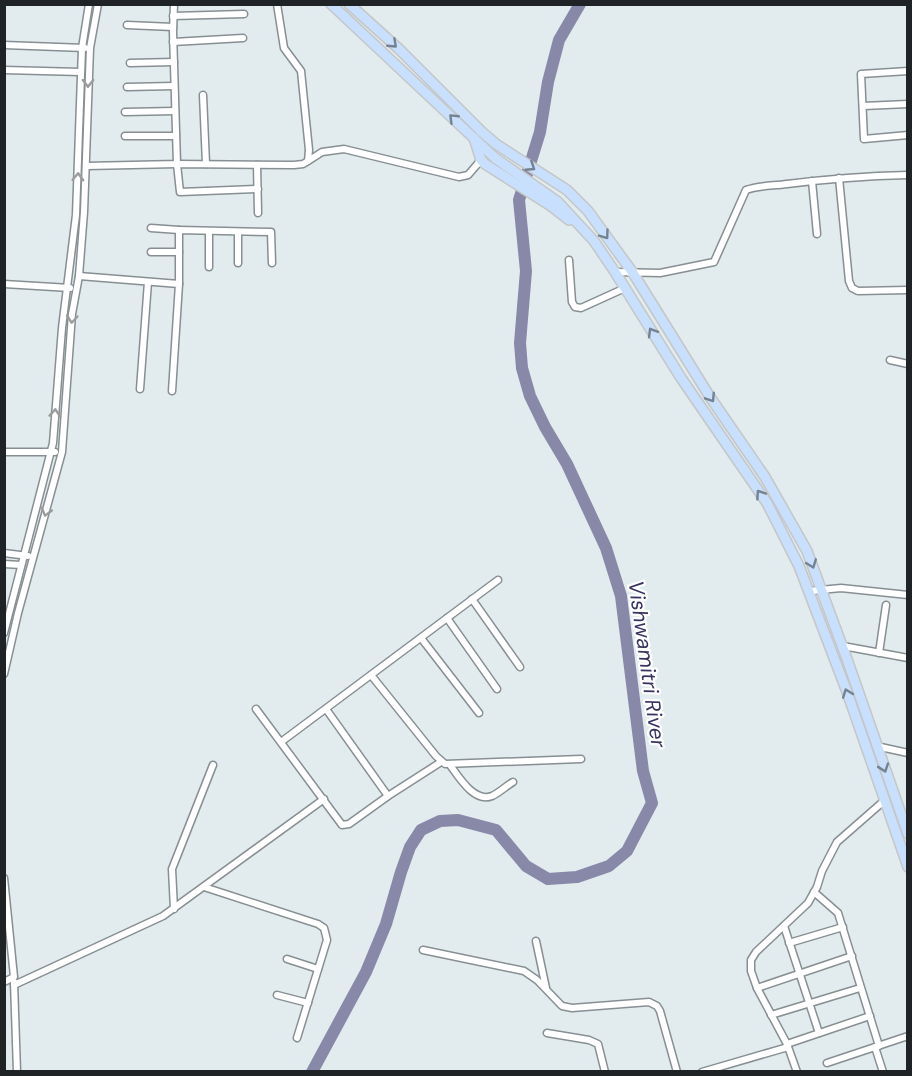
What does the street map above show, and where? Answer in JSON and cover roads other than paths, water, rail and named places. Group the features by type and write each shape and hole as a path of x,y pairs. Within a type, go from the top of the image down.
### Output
{"main road":[{"path":"331,4 495,158 554,204 594,241 615,272 681,378 766,503 810,591 908,867"},
{"path":"349,4 399,49 496,144 567,190 588,211 633,273 710,397 765,477 807,551 843,646 908,834"},
{"path":"473,136 484,163 554,204"}],"street":[{"path":"4,633 51,452 62,328 76,215 82,48 89,4"},
{"path":"4,674 11,638 62,452 72,314 79,276 87,166 90,48 98,4"},
{"path":"174,4 174,86 180,192 258,189"},
{"path":"277,4 283,45 301,71 309,150 308,161"},
{"path":"173,16 244,14"},
{"path":"127,25 173,27"},
{"path":"173,42 243,38"},
{"path":"4,45 90,48"},
{"path":"130,63 174,62"},
{"path":"4,70 81,72"},
{"path":"908,71 861,74 864,139 908,135"},
{"path":"127,87 174,86"},
{"path":"203,95 206,164"},
{"path":"863,106 908,104"},
{"path":"125,112 175,111"},
{"path":"125,136 176,136"},
{"path":"87,166 303,164 322,152 344,149 459,177 468,175 484,163"},
{"path":"257,165 258,213"},
{"path":"615,272 660,273 714,262 746,190 756,186 839,178 908,175"},
{"path":"839,178 849,281 852,288 858,291 908,290"},
{"path":"812,181 817,234"},
{"path":"151,228 238,233 271,232 272,263"},
{"path":"172,391 179,284 179,231"},
{"path":"209,232 209,267"},
{"path":"238,233 238,263"},
{"path":"151,252 179,252"},
{"path":"568,260 572,302 575,307 581,308 625,288"},
{"path":"79,276 179,284"},
{"path":"140,389 148,282"},
{"path":"4,284 76,289"},
{"path":"890,360 908,364"},
{"path":"4,452 62,452"},
{"path":"4,554 33,556"},
{"path":"4,564 21,565"},
{"path":"281,742 498,580"},
{"path":"810,591 841,588 908,595"},
{"path":"472,599 520,667"},
{"path":"879,653 886,605"},
{"path":"447,618 497,689"},
{"path":"421,638 479,713"},
{"path":"843,646 908,658"},
{"path":"371,675 441,762 450,765 580,759"},
{"path":"256,709 342,825 349,824 441,762"},
{"path":"326,709 388,796"},
{"path":"865,744 908,753"},
{"path":"174,909 172,869 213,765"},
{"path":"450,765 473,793 482,796 490,797 513,782"},
{"path":"14,985 147,925 174,909 324,799"},
{"path":"797,1071 787,1046 757,988 751,971 752,960 756,951 808,903 837,842 885,801"},
{"path":"4,878 14,977 17,1071"},
{"path":"204,887 318,924 324,928 327,940 297,1038"},
{"path":"814,892 838,913 870,1016 883,1071"},
{"path":"784,926 819,1034"},
{"path":"789,943 843,927"},
{"path":"536,940 546,989"},
{"path":"423,950 524,971 532,975 558,1003 567,1007 649,1002 657,1006 677,1071"},
{"path":"757,988 852,956"},
{"path":"287,958 318,969"},
{"path":"4,982 14,977"},
{"path":"771,1015 860,988"},
{"path":"277,994 308,1003"},
{"path":"706,1071 787,1046 870,1016"},
{"path":"547,1033 589,1040 598,1044 605,1071"},
{"path":"827,1063 908,1036"}],"waterway":[{"name":"Vishwamitri River","path":"312,1072 366,972 386,924 410,847 421,830 440,821 458,820 496,830 526,866 548,879 577,877 609,866 627,851 652,803 643,771 621,596 606,548 567,464 530,396 522,368 520,343 526,271 519,200 540,132 548,82 559,40 580,4"}]}
